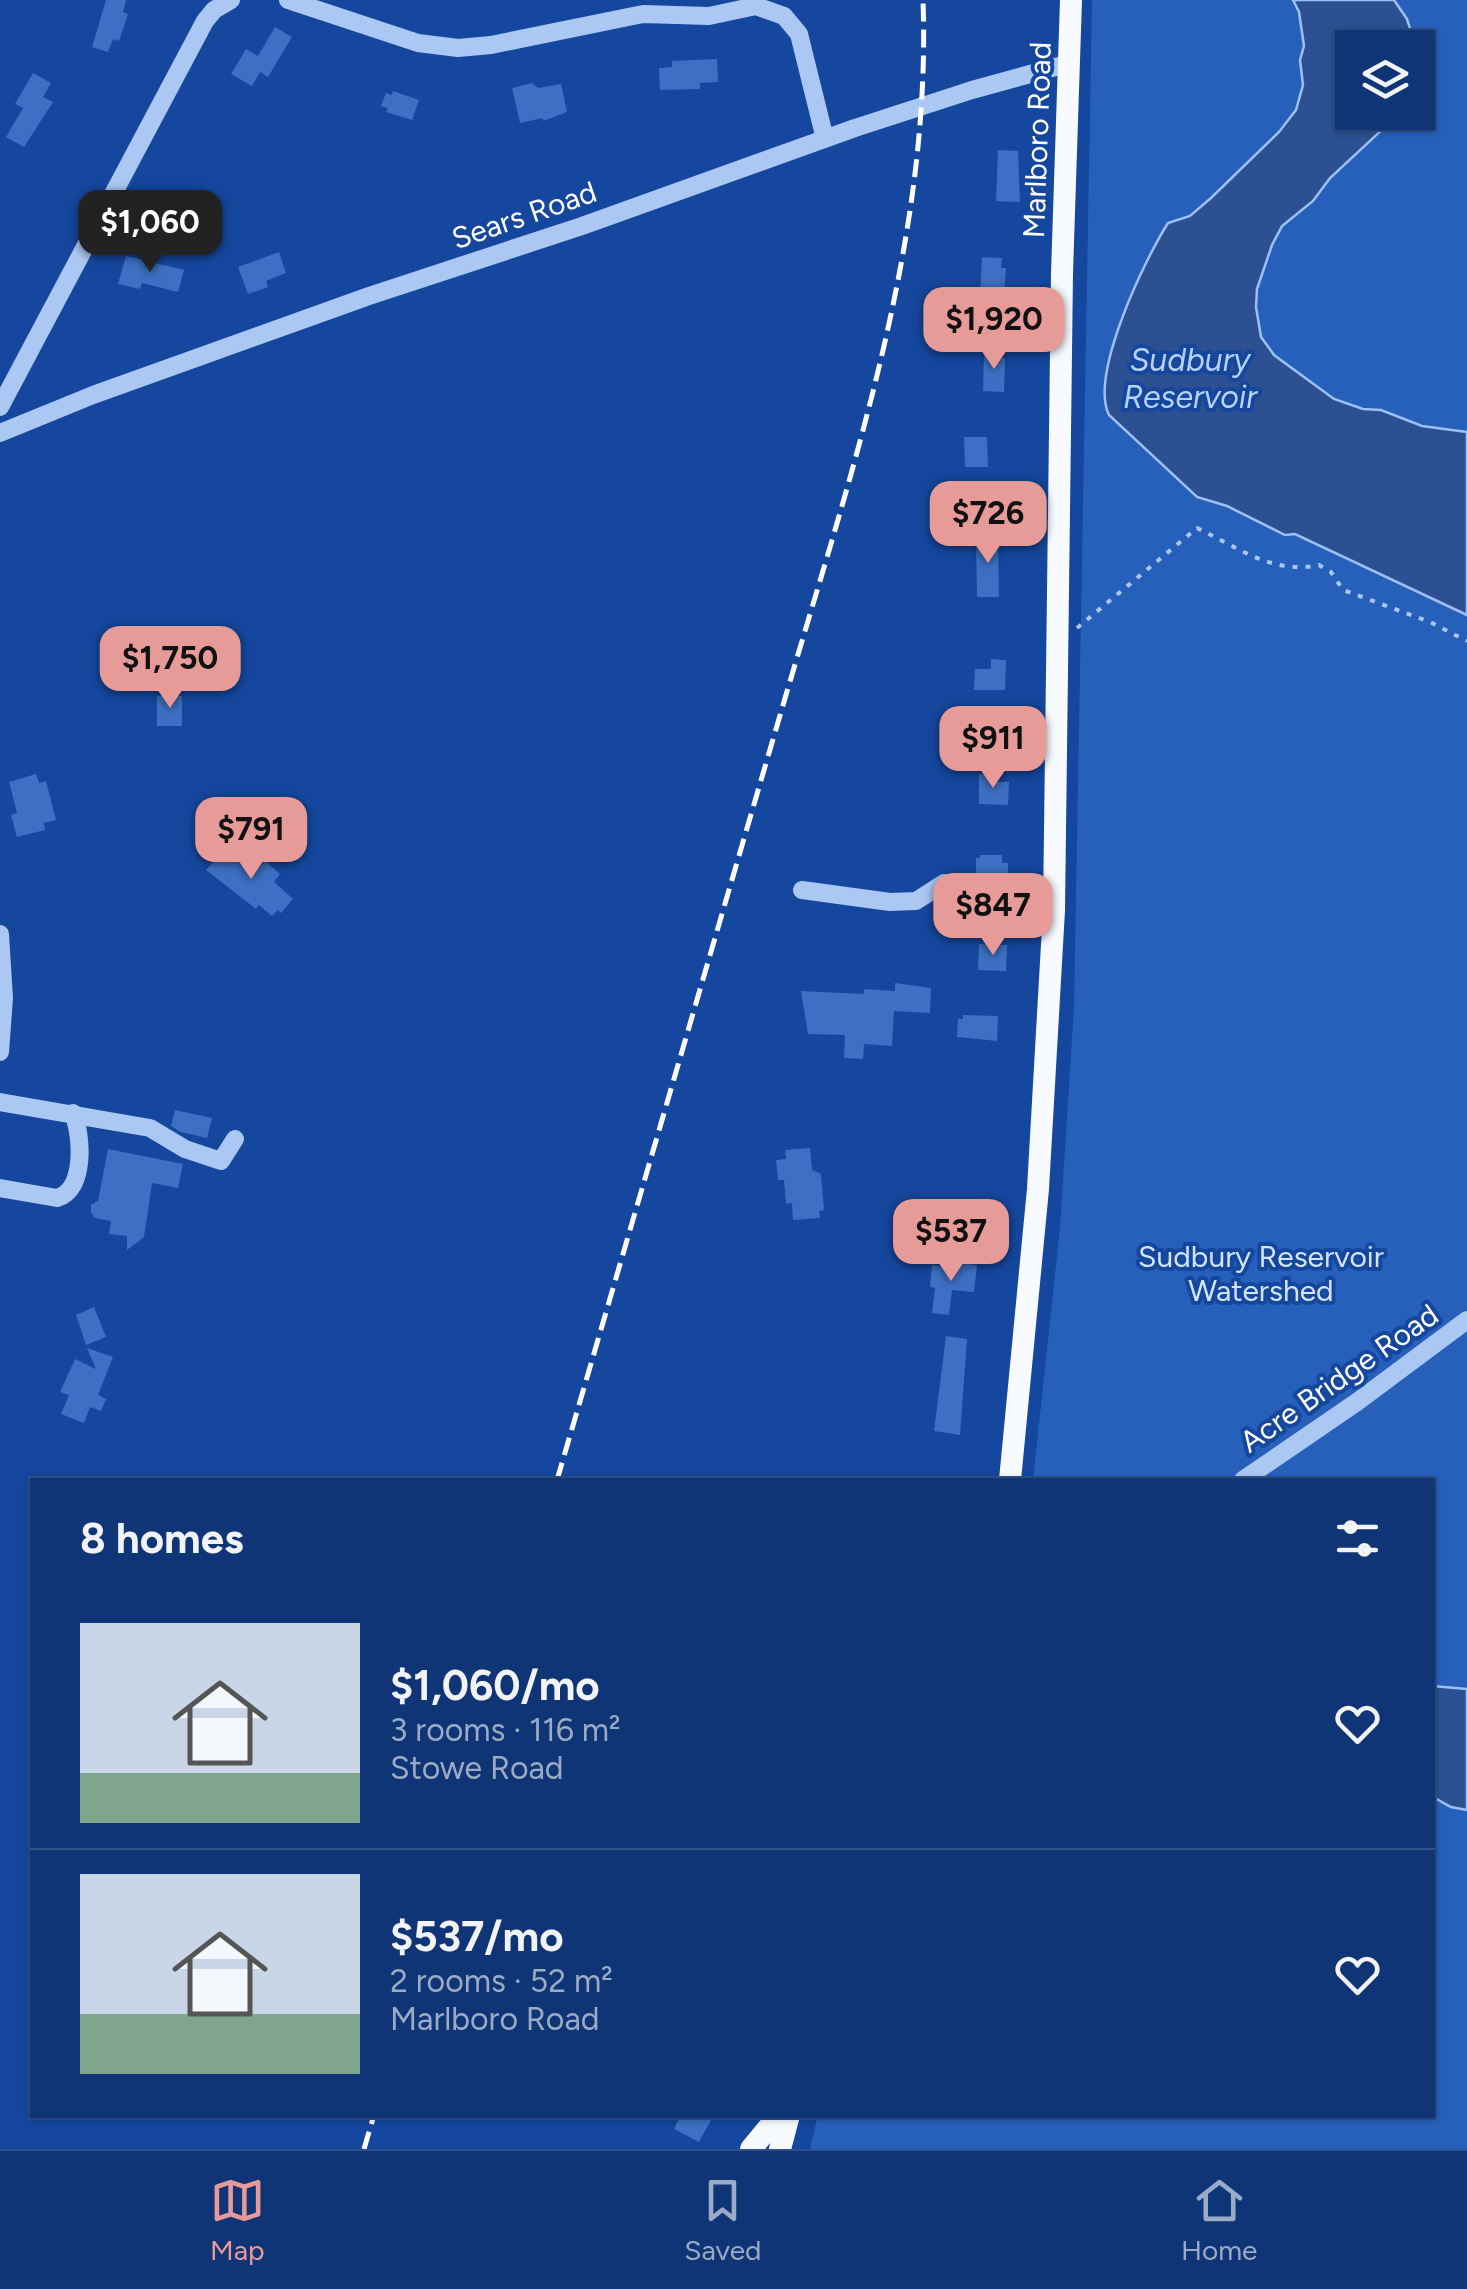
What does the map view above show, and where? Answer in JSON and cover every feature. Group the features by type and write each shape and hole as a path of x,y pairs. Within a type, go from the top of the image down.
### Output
{"main road":[{"name":"Marlboro Road","path":"1010,1478 1041,1149 1054,894 1062,273 1071,0"},
{"path":"752,2149 776,2118"},
{"path":"780,2149 788,2118"}],"street":[{"path":"0,407 205,21 229,0"},
{"path":"288,0 418,43 458,48 491,45 643,14 709,16 756,6 784,16 799,34 824,139"},
{"name":"Sears Road","path":"0,433 93,395 350,303 582,226 824,139 972,90 1070,63"},
{"path":"802,890 890,902 916,901 944,883 998,892 1054,894"},
{"path":"0,934 4,998 0,1052"},
{"path":"0,1102 150,1128 185,1149 221,1161 235,1139"},
{"path":"0,1188 46,1197 66,1196 72,1188 81,1145 73,1113"},
{"name":"Acre Bridge Road","path":"1246,1478 1467,1320"}],"path":[{"path":"1057,632 1076,628 1197,528 1271,566 1298,570 1319,565 1332,572 1344,590 1430,622 1467,642"}],"green space":[{"name":"Sudbury Reservoir Watershed","path":"1092,0 1467,0 1467,2149 810,2149 817,2118 1435,2118 1435,1478 1033,1478 1060,1228 1074,1007"}],"water":[{"name":"Sudbury Reservoir","path":"1293,0 1394,0 1411,30 1335,30 1335,130 1382,130 1330,178 1313,201 1282,226 1257,289 1261,337 1274,355 1334,399 1363,409 1381,410 1422,426 1467,432 1467,615 1295,534 1285,535 1227,506 1197,497 1109,415 1105,397 1113,346 1134,289 1168,223 1190,216 1211,198 1279,132 1296,110 1303,85 1300,60 1304,46 1299,12"},
{"path":"1435,1686 1467,1689 1467,1810 1435,1798"}],"building":[{"path":"106,0 126,0 123,12 128,14 119,41 113,39 108,52 92,47"},
{"path":"275,27 292,37 268,77 260,72 252,86 231,74 246,49 258,56"},
{"path":"717,59 718,82 700,83 700,89 660,90 659,68 672,67 672,61"},
{"path":"33,73 51,83 43,97 53,102 24,147 6,137 23,108 15,104"},
{"path":"532,83 538,88 561,84 567,112 543,121 520,123 512,88"},
{"path":"393,91 419,100 412,120 386,112 388,108 381,106 386,93 392,95"},
{"path":"998,150 1018,151 1020,202 996,201"},
{"path":"279,252 286,273 266,281 268,287 248,294 238,267"},
{"path":"126,256 184,270 178,292 142,283 140,289 118,284"},
{"path":"982,257 1002,258 1001,268 1006,268 1004,296 980,295"},
{"path":"984,351 999,351 998,358 1005,358 1004,392 983,391"},
{"path":"964,437 987,437 988,467 965,467"},
{"path":"998,535 999,597 977,597 976,536"},
{"path":"991,659 1006,660 1005,690 974,690 975,669 991,669"},
{"path":"157,696 182,696 182,726 157,726"},
{"path":"36,774 39,783 46,781 56,820 44,823 45,830 17,837 11,815 17,813 9,782"},
{"path":"979,774 996,774 996,782 1009,782 1008,805 979,804"},
{"path":"227,847 247,864 250,861 259,868 265,861 280,874 274,882 293,899 281,913 278,910 272,916 259,905 256,909 206,870"},
{"path":"1002,855 1002,863 1008,863 1008,878 976,876 976,858"},
{"path":"979,944 1007,945 1006,971 978,970"},
{"path":"895,983 931,988 930,1013 894,1011 892,1046 864,1044 863,1059 844,1058 845,1035 808,1034 801,991 864,994 864,989 895,991"},
{"path":"963,1015 998,1016 997,1041 957,1037 958,1019 963,1019"},
{"path":"175,1110 212,1118 207,1138 171,1126"},
{"path":"810,1148 812,1170 821,1174 824,1210 819,1211 820,1218 793,1220 792,1203 786,1204 784,1180 778,1180 776,1160 786,1159 785,1150"},
{"path":"108,1149 183,1164 178,1188 152,1183 144,1237 127,1250 127,1236 109,1234 111,1221 95,1218 91,1213 91,1205 98,1201"},
{"path":"952,1262 977,1265 974,1292 952,1290 949,1315 932,1313 932,1265 951,1267"},
{"path":"94,1307 106,1337 86,1345 76,1315"},
{"path":"946,1336 967,1339 960,1435 934,1431"},
{"path":"87,1348 113,1357 98,1395 106,1399 101,1411 90,1407 84,1423 61,1414 69,1395 60,1392 75,1359 96,1369"},
{"path":"680,2118 711,2120 699,2142 674,2129"}],"railway":[{"path":"558,1478 858,450 900,271 914,181 922,91 923,0"},
{"path":"364,2149 373,2118"}]}
